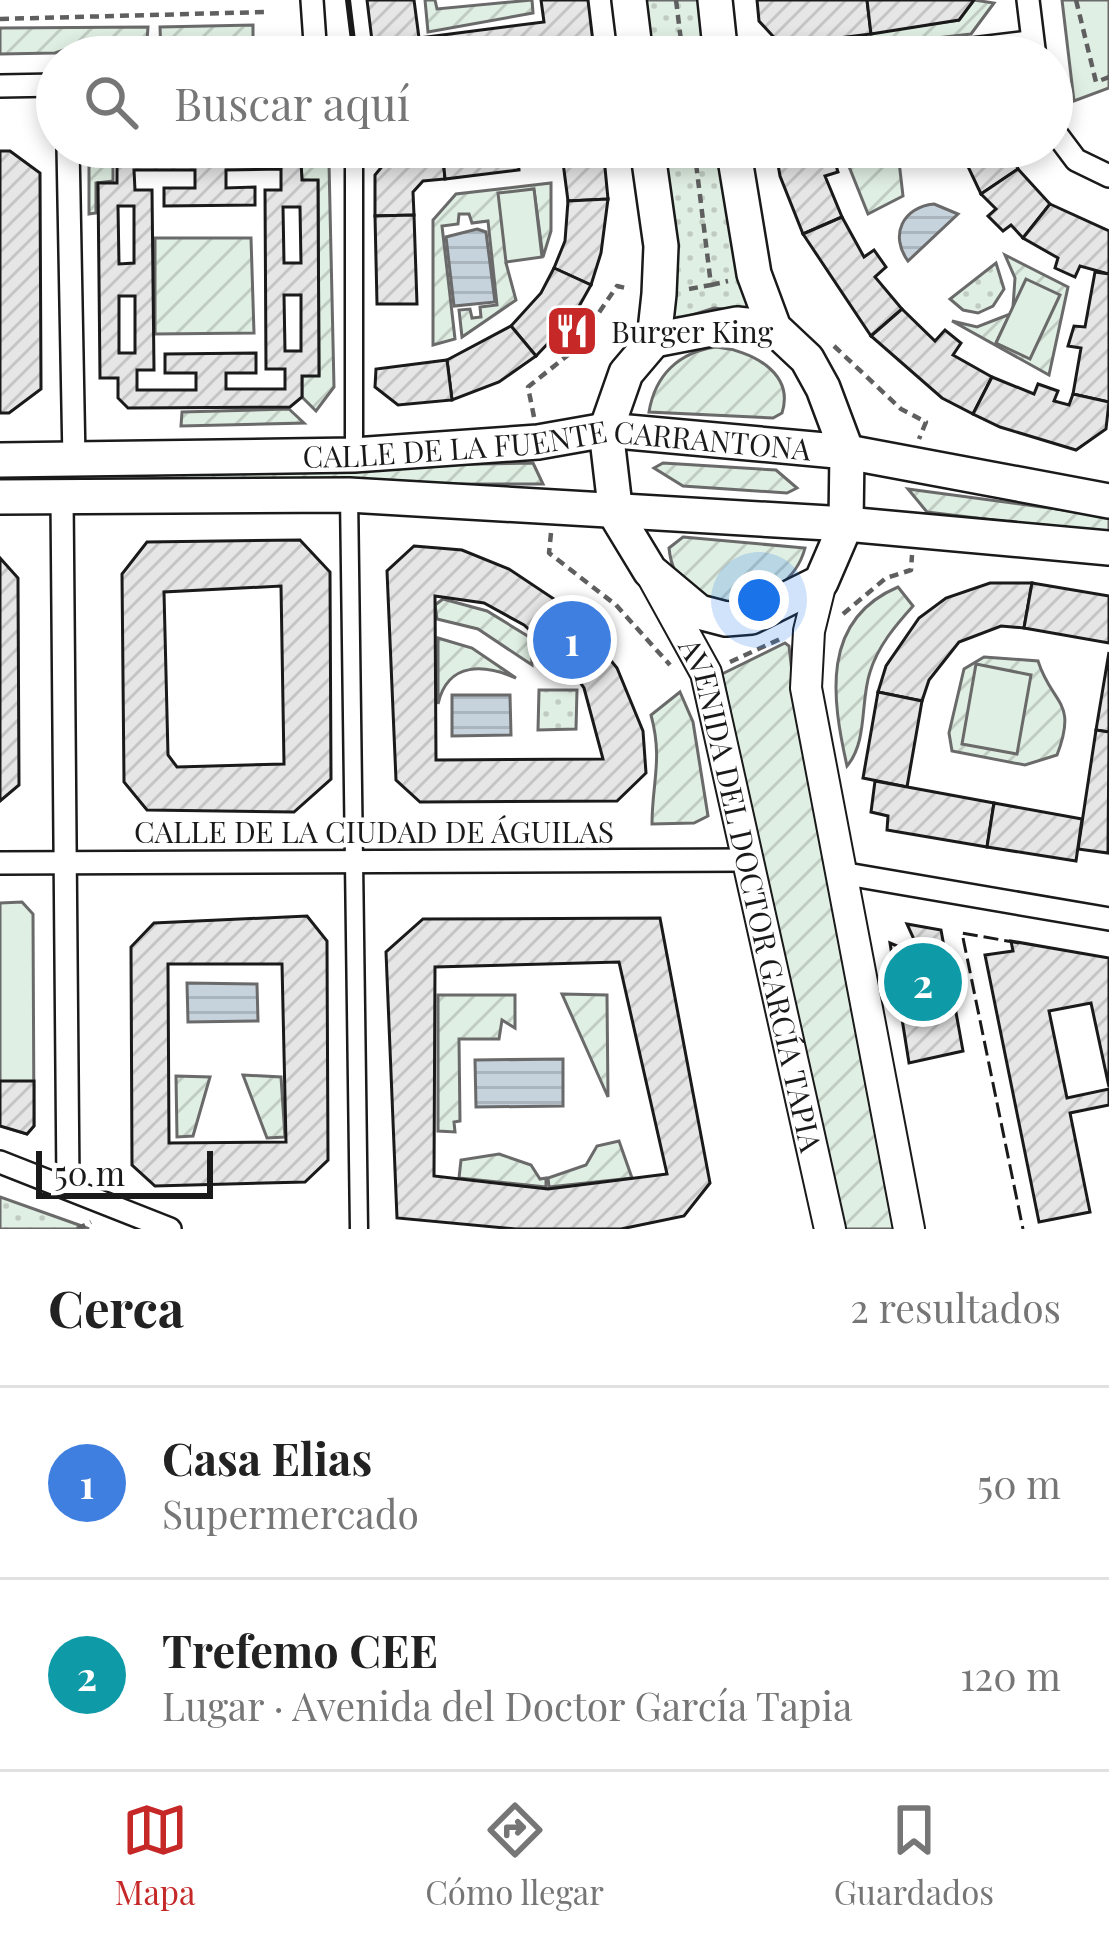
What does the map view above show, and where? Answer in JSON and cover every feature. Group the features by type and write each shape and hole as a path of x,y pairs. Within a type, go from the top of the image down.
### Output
{"main road":[{"path":"628,0 633,36"},
{"path":"715,0 719,36"},
{"path":"650,168 661,246 654,340 736,324 774,328"},
{"path":"736,168 744,237 774,328 807,359 848,452 846,524 821,582 809,632 806,688 909,1229"},
{"name":"AVENIDA DEL DOCTOR GARCÍA TAPIA","path":"654,340 626,373 607,430 616,514 706,674 830,1229"},
{"name":"CALLE DE LA FUENTE CARRANTONA","path":"0,460 354,455 538,442 607,430 848,452 1109,501"},
{"name":"CALLE DE LA FUENTE CARRANTONA","path":"0,497 350,495 846,524 1109,548"},
{"name":"AVENIDA DEL DOCTOR GARCÍA TAPIA","path":"650,572 699,612 726,620 751,617 821,582"}],"street":[{"path":"312,0 315,36"},
{"path":"1028,0 1032,36"},
{"path":"0,86 36,85"},
{"path":"1073,156 1109,176"},
{"path":"68,168 74,460"},
{"path":"354,168 354,455"},
{"path":"350,495 358,1229"},
{"path":"62,497 68,1185"},
{"name":"CALLE DE LA CIUDAD DE ÁGUILAS","path":"0,862 749,860"},
{"path":"841,873 1109,919"},
{"path":"0,1162 170,1229"}],"path":[{"path":"676,0 680,36"},
{"path":"1076,0 1096,82 1109,77"},
{"path":"0,20 263,12"}],"green space":[{"path":"425,0 435,0 437,9 532,0 533,13 428,32"},
{"path":"642,0 704,0 708,36 646,36"},
{"path":"974,0 994,3 971,34 847,36 959,20"},
{"path":"1062,0 1109,0 1109,88 1074,101 1073,36 1066,36"},
{"path":"253,25 253,36 160,36 160,27"},
{"path":"148,27 147,36 36,36 36,53 0,54 0,28"},
{"path":"89,168 113,168 113,181 96,183 96,213 89,214"},
{"path":"301,168 329,168 334,387 316,411 302,397 302,376 319,375 318,181 302,180"},
{"path":"660,168 725,168 751,312 714,308 667,323"},
{"path":"850,168 900,168 903,196 868,214"},
{"path":"551,183 551,231 543,257 534,190 506,263 516,300 462,337 459,310 470,309 472,318 481,317 480,307 497,305 488,221 472,223 469,214 459,214 458,224 442,226 455,339 433,345 433,220 456,194"},
{"path":"534,189 542,257 506,262 498,193"},
{"path":"155,238 251,238 254,333 155,334"},
{"path":"1005,255 1068,287 1049,375 952,321 977,327 1010,314 996,343 1027,280 1013,307 1015,278"},
{"path":"996,263 1004,289 993,306 978,313 963,310 950,299"},
{"path":"1026,279 1060,295 1030,359 996,343"},
{"path":"716,347 755,358 776,375 782,386 782,413 773,418 649,412 657,387 671,368 691,354"},
{"path":"289,409 304,423 181,426 182,412"},
{"path":"533,463 543,484 0,485 0,472"},
{"path":"663,463 776,470 797,488 787,493 683,486 654,468"},
{"path":"908,489 1109,516 1109,534 927,512"},
{"path":"683,537 805,548 795,570 778,587 733,602 711,600 691,590 676,573 669,548"},
{"path":"898,587 913,606 873,663 858,745 847,766 836,689 844,640 855,619 873,601"},
{"path":"443,599 487,611 531,638 532,665 478,629 437,619 435,605"},
{"path":"438,638 472,648 516,678 493,670 459,673 443,690 438,704"},
{"path":"785,643 901,1229 839,1229 722,674"},
{"path":"984,657 1038,661 1064,713 1057,755 1025,765 952,751 949,733 964,669"},
{"path":"976,664 1031,675 1017,754 962,744"},
{"path":"539,690 577,690 576,729 538,730"},
{"path":"680,692 693,722 708,816 694,823 652,824 657,758 651,715"},
{"path":"22,902 33,914 34,1126 27,1134 0,1126 0,903"},
{"path":"562,994 607,995 608,1097"},
{"path":"438,995 515,995 515,1028 502,1020 499,1039 459,1039 460,1121 454,1122 455,1132 438,1131"},
{"path":"243,1075 281,1077 285,1137 267,1138"},
{"path":"176,1076 210,1077 193,1136 177,1137"},
{"path":"619,1141 632,1178 549,1187 548,1178 586,1165 597,1146"},
{"path":"499,1154 531,1165 540,1179 546,1178 546,1187 459,1178 461,1160"},
{"path":"0,1197 79,1225 89,1229 0,1229"}],"shaded area":[{"path":"934,204 958,214 908,261 900,242 902,224 914,211"},
{"path":"477,229 486,232 495,302 454,306 446,237"},
{"path":"452,695 510,695 511,735 452,736"},
{"path":"187,983 257,984 258,1021 188,1022"},
{"path":"563,1059 563,1106 476,1107 475,1060"}],"building":[{"path":"367,0 414,0 419,36 371,36"},
{"path":"541,0 588,0 592,36 435,36 544,22"},
{"path":"757,0 867,0 871,34 773,36 759,21"},
{"path":"867,0 974,0 959,20 871,34"},
{"path":"0,151 10,151 40,173 41,389 9,413 0,413"},
{"path":"117,168 301,168 302,180 318,180 319,376 302,376 302,397 290,407 128,408 118,398 118,378 100,378 98,183 117,183","holes":["281,169 281,190 265,190 266,369 285,369 285,389 226,389 226,373 256,373 256,353 165,354 165,373 196,373 196,390 137,390 137,370 154,370 152,190 135,190 134,170 195,170 195,188 164,188 164,206 255,205 255,187 226,188 226,170","118,206 134,206 134,263 119,264","283,207 300,207 301,263 284,263","284,295 301,295 301,351 285,351","119,296 135,296 135,353 119,353"]},
{"path":"381,168 444,168 445,179 423,181 413,192 414,215 375,216 375,175"},
{"path":"444,168 519,168 519,170 445,179"},
{"path":"564,168 605,168 608,199 568,201"},
{"path":"779,168 837,168 838,172 825,176 842,217 803,234"},
{"path":"969,168 1018,168 1018,169 981,194"},
{"path":"1018,169 1050,204 1023,238 1011,225 1003,231 988,216 996,209 981,194"},
{"path":"608,199 601,253 591,285 554,268 565,241 568,201"},
{"path":"1050,204 1109,231 1109,274 1080,266 1075,277 1055,268 1058,258 1023,238"},
{"path":"414,215 417,304 377,304 375,216"},
{"path":"842,217 864,257 874,250 886,267 875,277 902,309 871,336 803,234"},
{"path":"554,268 591,285 573,317 536,356 511,326 541,293"},
{"path":"1095,272 1109,274 1109,402 1073,394 1081,348 1068,346 1074,326 1085,327"},
{"path":"902,309 935,341 945,330 961,343 953,355 992,377 973,414 942,398 871,336"},
{"path":"511,326 536,356 499,382 452,400 447,360"},
{"path":"447,360 452,400 398,405 375,387 376,369"},
{"path":"992,377 1034,394 1038,384 1058,391 1054,401 1069,405 1073,394 1109,402 1106,429 1076,450 1000,427 973,414"},
{"path":"300,540 330,572 331,779 294,812 147,810 124,782 122,574 147,542","holes":["281,586 284,764 177,767 168,755 164,592"]},
{"path":"414,546 462,550 509,569 569,609 617,668 643,731 646,773 617,801 420,802 396,780 387,571","holes":["435,596 484,603 524,625 568,665 584,688 603,759 436,760"]},
{"path":"0,558 18,578 19,785 0,801"},
{"path":"990,583 1032,583 1024,628 1001,626 959,642 929,680 922,701 878,692 886,666 919,618 946,598"},
{"path":"1032,583 1109,596 1109,643 1024,628"},
{"path":"1109,652 1109,732 1096,730"},
{"path":"878,692 922,701 907,787 863,778"},
{"path":"1096,730 1109,732 1108,853 1078,849"},
{"path":"875,781 994,803 987,847 887,830 888,816 871,812"},
{"path":"994,803 1082,819 1076,861 987,847"},
{"path":"307,916 327,941 328,1160 305,1182 155,1186 132,1165 131,947 154,923","holes":["168,964 282,964 286,1142 169,1143"]},
{"path":"660,918 710,1183 684,1216 621,1229 516,1229 397,1218 386,952 423,919","holes":["619,962 667,1174 548,1189 434,1176 435,967"]},
{"path":"907,924 941,930 963,1051 909,1063 890,943 909,951 918,948"},
{"path":"1011,941 1109,958 1109,1087 1091,1003 1049,1011 1067,1098 1109,1089 1109,1105 1070,1113 1090,1212 1039,1222 985,955 1013,951"},
{"path":"0,1081 34,1081 34,1126 27,1134 0,1126"}],"fence":[{"path":"1019,943 962,933 1023,1229"}],"wall":[{"path":"348,0 352,36"}],"place":[{"name":"Burger King","path":"572,331"},
{"name":"Casa Elias","path":"572,640"},
{"name":"Trefemo CEE","path":"923,982"}]}
